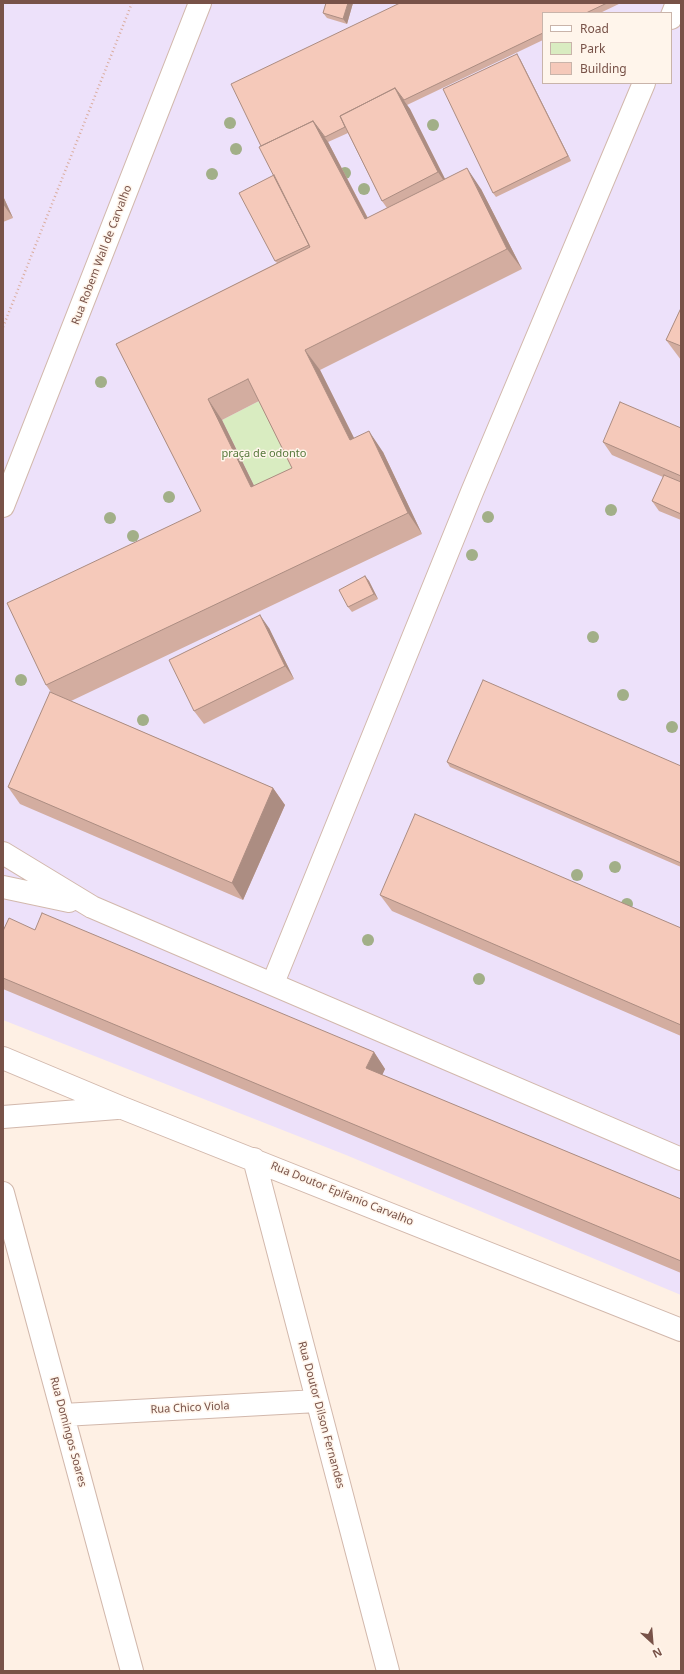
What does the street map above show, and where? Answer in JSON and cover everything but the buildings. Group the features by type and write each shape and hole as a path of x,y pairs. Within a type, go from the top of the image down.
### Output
{"street":[{"name":"Rua Robem Wall de Carvalho","path":"3,506 200,3"},
{"path":"672,16 677,3"},
{"path":"273,983 472,492 644,84"},
{"path":"3,853 92,907 273,983 681,1159"},
{"path":"3,887 92,907"},
{"name":"Rua Doutor Epifanio Carvalho","path":"3,1058 120,1107 681,1330"},
{"path":"3,1117 120,1107"},
{"name":"Rua Doutor Dilson Fernandes","path":"254,1159 388,1671"},
{"name":"Rua Domingos Soares","path":"3,1192 132,1671"},
{"name":"Rua Chico Viola","path":"63,1415 317,1401"}],"path":[{"path":"3,327 132,3"}],"shaded area":[{"path":"3,3 681,3 681,1295 346,1155 3,1020"}],"green space":[{"name":"praça de odonto","path":"263,399 306,488 265,508 222,420"}]}
